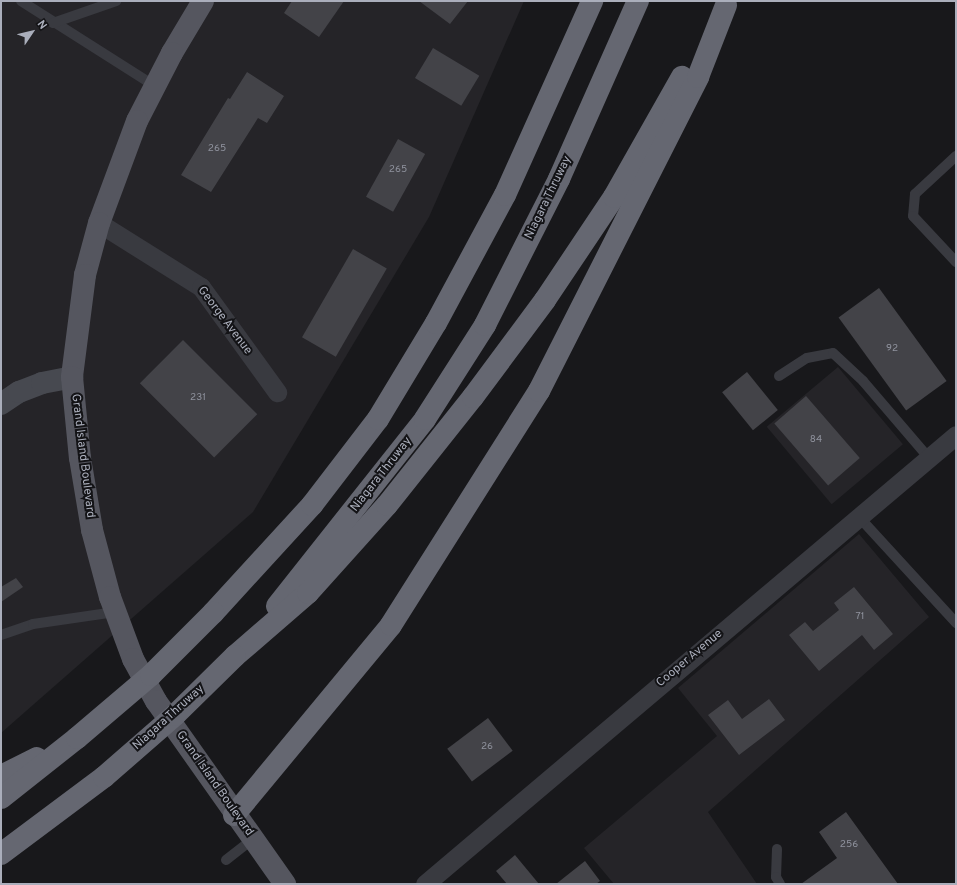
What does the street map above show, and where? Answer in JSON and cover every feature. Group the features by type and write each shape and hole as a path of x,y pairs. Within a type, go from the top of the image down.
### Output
{"highway":[{"path":"563,66 586,1"},
{"path":"1,798 77,738 151,675 212,613 312,505 378,419 436,323 505,195 592,1"},
{"name":"Niagara Thruway","path":"1,854 104,777 175,715 235,656 340,530 425,419 485,325 559,179 638,1"},
{"path":"235,656 308,593 387,505 473,397 545,300 614,197 727,3"},
{"path":"234,815 391,626 539,391 698,77 727,3"},
{"path":"1,776 77,738"}],"main road":[{"name":"Grand Island Boulevard","path":"203,1 155,86 123,154 99,223 85,275 72,377 86,498 101,565 115,612 133,658 156,701 234,815 285,884"},
{"path":"1,404 19,392 42,383 72,377"}],"street":[{"name":"George Avenue","path":"99,223 201,286 278,392"},
{"name":"Cooper Avenue","path":"425,884 956,435"}],"lane":[{"path":"21,1 53,23 155,86"},
{"path":"53,23 116,1"},
{"path":"956,156 915,194 913,216 956,262"},
{"path":"779,376 807,358 833,353 863,381 929,458"},
{"path":"859,517 956,623"},
{"path":"1,635 33,624 115,612"},
{"path":"226,860 252,840"},
{"path":"777,849 776,877 780,884"}],"shaded area":[{"path":"1,1 524,1 429,217 253,512 1,733"},
{"path":"838,367 903,444 832,504 767,427"},
{"path":"859,534 929,617 708,812 757,884 614,884 584,848 717,736 678,688"}],"building":[{"path":"292,1 344,1 319,37 284,13"},
{"path":"419,1 468,1 450,24"},
{"path":"433,48 479,76 461,106 415,78"},
{"path":"247,72 284,96 267,123 258,118 211,192 181,175 228,98 230,99"},
{"path":"398,139 425,154 393,212 366,197"},
{"path":"353,249 387,268 336,357 302,337"},
{"path":"879,288 947,381 906,410 839,317"},
{"path":"183,340 257,414 214,457 140,383"},
{"path":"747,372 778,410 753,430 722,392"},
{"path":"806,396 860,458 828,485 774,424"},
{"path":"16,578 23,587 1,602 1,587"},
{"path":"854,587 893,634 874,650 862,635 819,671 789,635 805,622 813,631 839,610 834,603"},
{"path":"769,699 785,720 739,755 708,715 728,700 742,719"},
{"path":"488,718 513,751 472,781 447,749"},
{"path":"846,812 898,884 801,884 837,858 819,832"},
{"path":"515,855 539,884 507,884 496,871"},
{"path":"585,861 600,881 596,884 556,884"}]}
